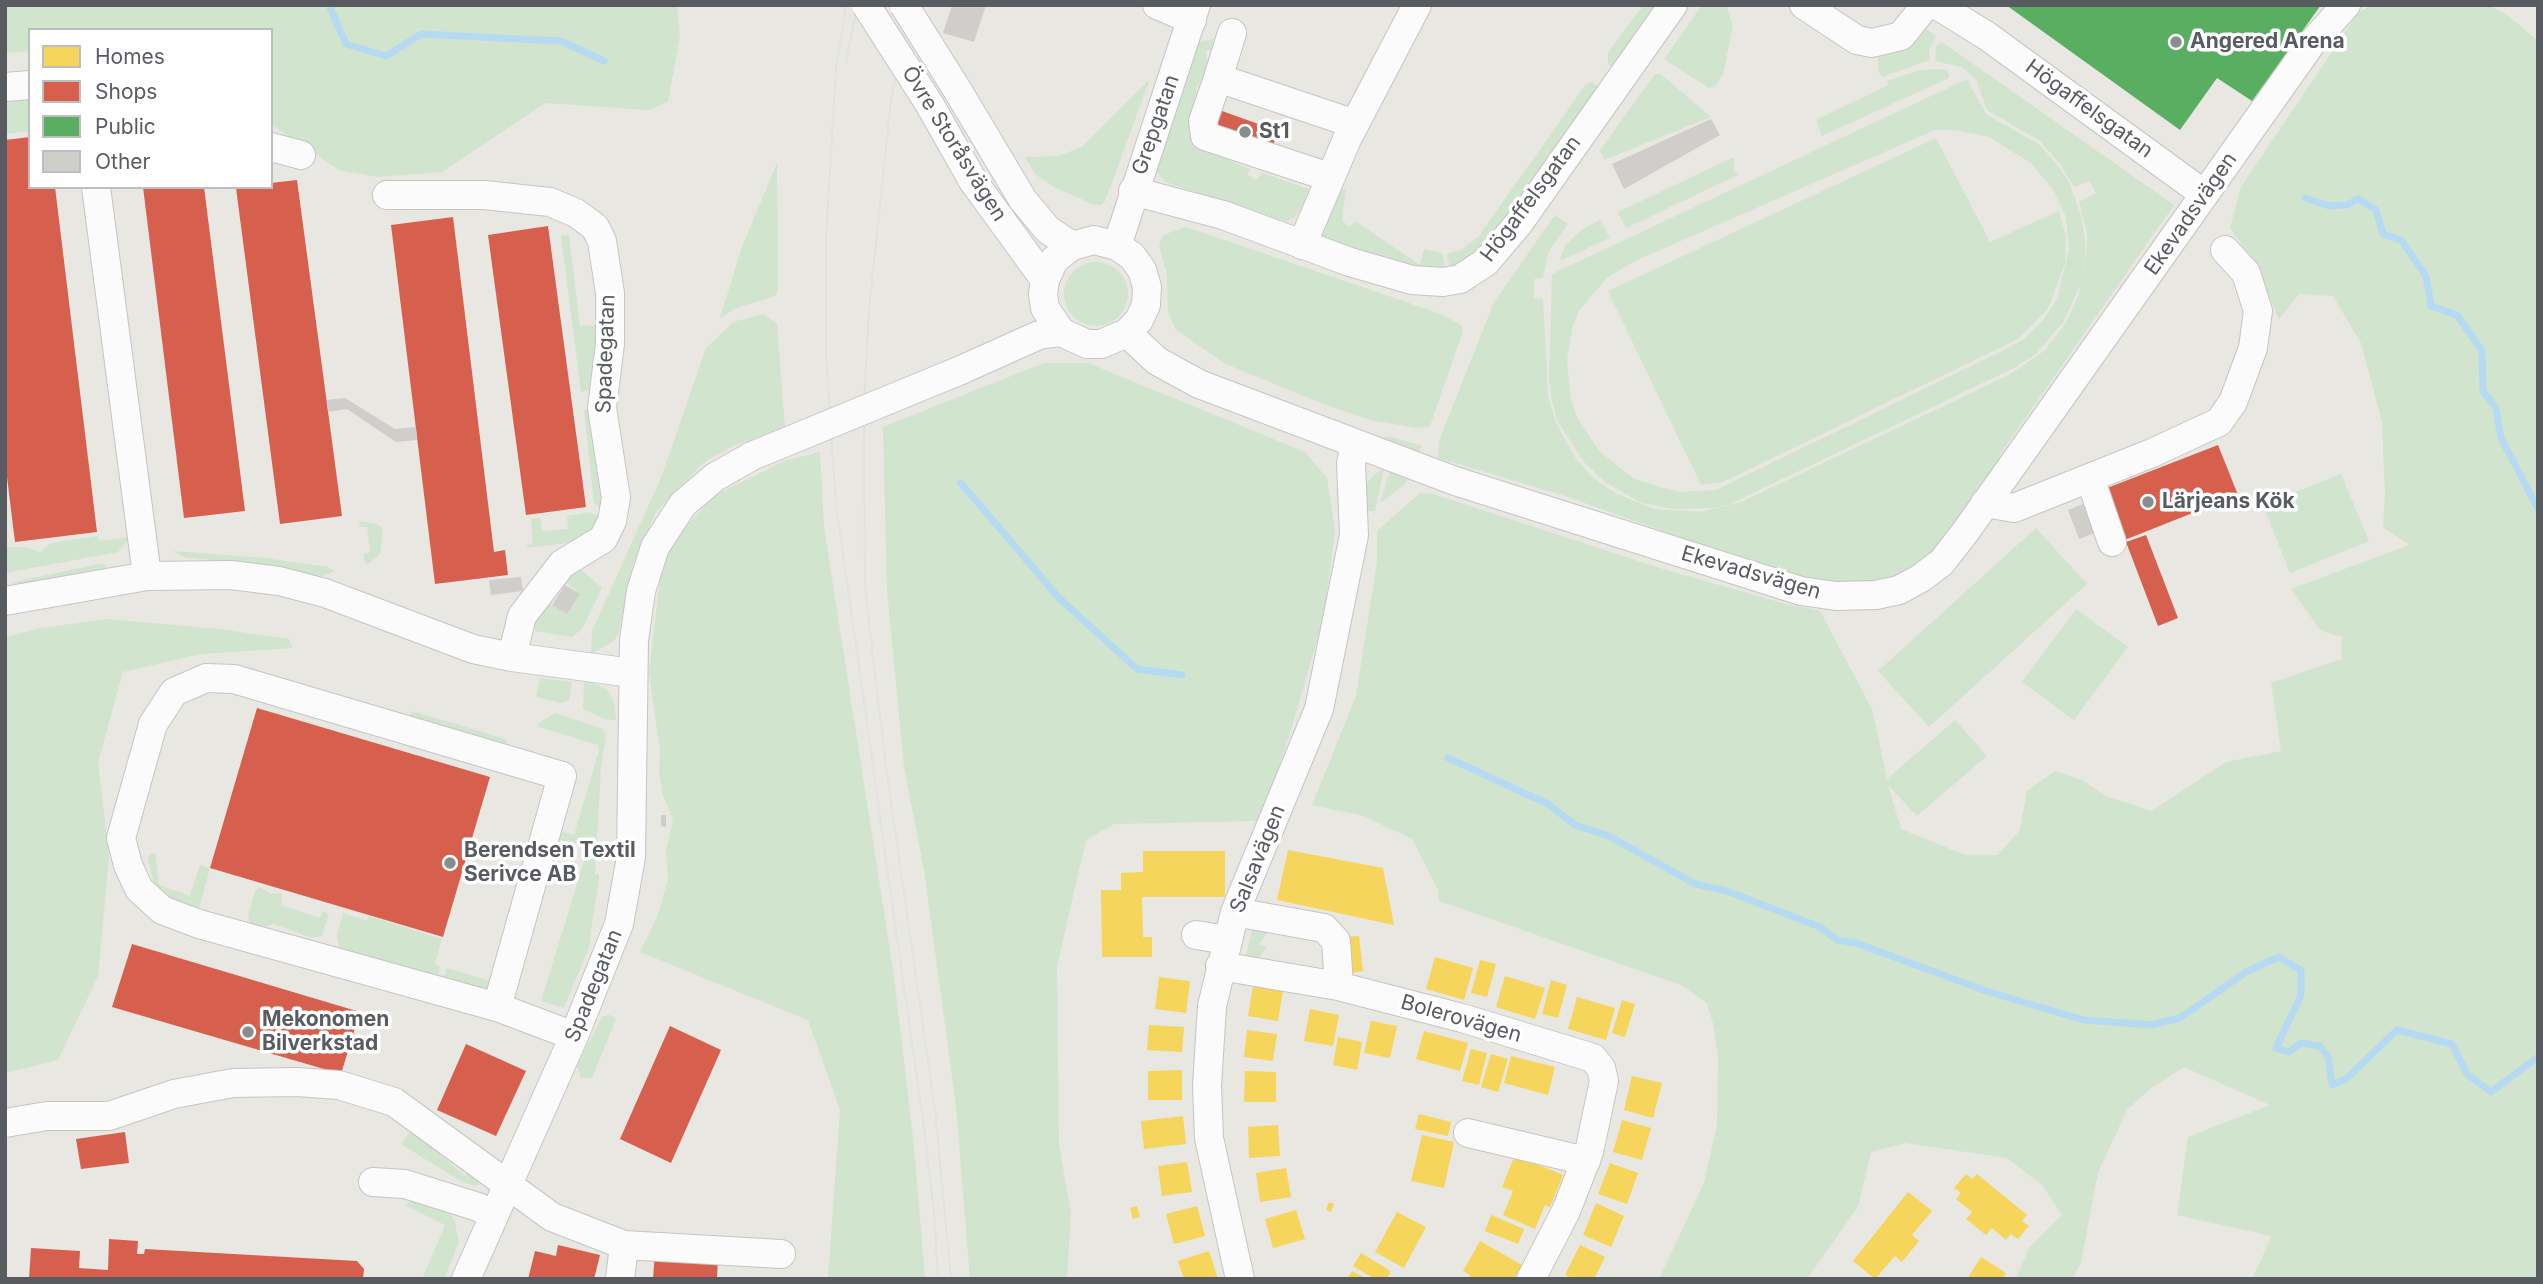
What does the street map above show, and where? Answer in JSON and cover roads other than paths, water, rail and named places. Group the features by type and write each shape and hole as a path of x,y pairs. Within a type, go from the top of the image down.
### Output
{"street":[{"name":"Övre Storåsvägen","path":"866,5 930,105 973,181 1045,280"},
{"name":"Övre Storåsvägen","path":"904,5 1023,200 1048,230 1072,246"},
{"path":"1157,5 1194,12"},
{"path":"1302,244 1329,177 1417,5"},
{"name":"Högaffelsgatan","path":"1133,191 1223,215 1412,281 1443,282 1475,271 1519,223 1673,5"},
{"path":"1804,5 1857,40 1872,43 1901,36 1926,5"},
{"name":"Högaffelsgatan","path":"1937,5 1987,36 2204,194"},
{"name":"Ekevadsvägen","path":"1127,334 1157,361 1199,384 1355,444 1742,574 1801,591 1836,596 1876,595 1899,590 1942,562 2311,44 2344,9"},
{"name":"Grepgatan","path":"1117,246 1194,12"},
{"path":"1232,33 1202,121 1205,136 1329,177"},
{"path":"1218,78 1355,124"},
{"path":"5,86 28,85"},
{"path":"273,148 301,155"},
{"path":"96,189 147,576"},
{"name":"Spadegatan","path":"387,195 484,195 550,202 586,220 595,227 602,241 610,293 610,344 602,408 616,498 612,521 603,540 562,564 522,616 512,657"},
{"path":"1094,240 1117,246 1132,256 1142,270 1147,287 1146,304 1139,320 1127,334 1101,344 1087,344 1061,332 1045,308 1045,280 1054,260 1072,246 1094,240"},
{"path":"1985,503 2014,508 2219,422 2233,402 2253,348 2258,311 2246,273 2225,250"},
{"name":"Spadegatan","path":"466,1279 575,1036 619,925 628,884 634,774 632,673 641,591 655,547 668,522 698,490 752,456 1039,335 1061,332"},
{"name":"Salsavägen","path":"1240,1279 1209,1138 1208,1037 1235,912 1319,709 1354,535 1351,463 1355,444"},
{"path":"2090,478 2112,542"},
{"path":"5,601 147,576 231,575 279,581 325,593 473,649 632,673"},
{"path":"497,1007 562,776 234,679 206,678 174,692 153,724 121,838 128,865 139,888 162,910 200,924 497,1007 575,1036"},
{"path":"1235,912 1324,928 1336,941 1339,986"},
{"name":"Bolerovägen","path":"1196,935 1224,953 1462,1018 1593,1058 1601,1068 1604,1081 1586,1160 1566,1211 1531,1279"},
{"path":"5,1122 47,1116 109,1116 174,1094 233,1083 297,1082 339,1085 394,1102 509,1183 552,1217 624,1245 781,1254"},
{"path":"1468,1133 1586,1160"},
{"path":"373,1182 405,1184 478,1207 494,1215"},
{"path":"620,1279 624,1245"}],"waterway":[{"path":"329,5 346,44 386,56 421,34 561,41 604,61"},
{"path":"2305,198 2329,206 2347,205 2358,199 2376,210 2383,234 2401,240 2426,276 2431,306 2457,315 2482,351 2483,391 2496,408 2501,438 2538,509"},
{"path":"961,483 1058,597 1137,669 1182,675"},
{"path":"1448,758 1548,804 1575,825 1609,836 1695,884 1727,891 1820,927 1837,940 1856,943 1989,992 2084,1020 2151,1025 2180,1018 2246,972 2278,957 2301,970 2301,995 2276,1048 2289,1052 2301,1043 2320,1046 2328,1057 2332,1085 2346,1079 2397,1030 2452,1044 2467,1074 2491,1092 2538,1057"}],"tram line":[{"path":"846,5 836,69 826,236 826,355 836,505 924,1128 934,1211 938,1279"},
{"path":"846,63 857,5"},
{"path":"910,5 891,100 869,309 864,403 865,589 886,767 935,1110 951,1279"}],"place":[{"name":"Angered Arena","path":"2176,42"},
{"name":"St1","path":"1245,132"},
{"name":"Lärjeans Kök","path":"2148,502"},
{"name":"Berendsen Textil Serivce AB","path":"450,863"},
{"name":"Mekonomen Bilverkstad","path":"248,1032"}]}
